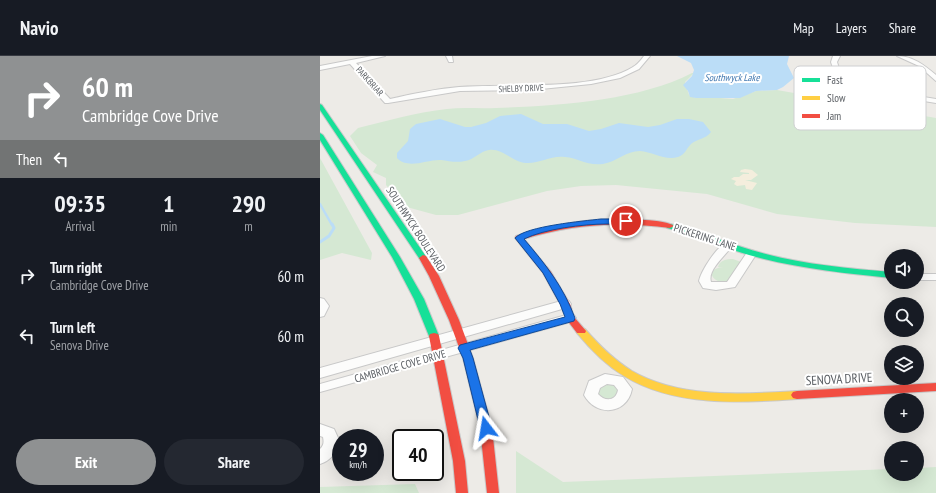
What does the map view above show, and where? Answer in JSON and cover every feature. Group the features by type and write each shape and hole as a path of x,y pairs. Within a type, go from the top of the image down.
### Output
{"street":[{"path":"320,68 382,56"},
{"name":"SHELBY DRIVE","path":"388,100 448,90 546,87 602,80 630,72 641,65 647,56"},
{"path":"835,66 834,59 837,56"},
{"path":"900,56 922,66"},
{"name":"PARKBRIAR","path":"352,62 388,100"},
{"path":"926,70 936,79"},
{"path":"926,99 936,101"},
{"name":"SOUTHWYCK BOULEVARD","path":"320,106 434,276 460,334 468,358 486,428 493,493"},
{"path":"320,135 396,257 418,299 436,341 459,460 462,493"},
{"path":"332,154 349,150"},
{"name":"PICKERING LANE","path":"565,304 547,272 519,238 541,231 585,223 634,221 683,228 728,245 752,252 812,265 884,274"},
{"path":"728,245 704,274 704,280 707,285 717,288 731,285 752,252"},
{"path":"924,277 936,277"},
{"path":"320,302 324,306 320,313"},
{"path":"565,304 570,318"},
{"name":"CAMBRIDGE COVE DRIVE","path":"320,372 565,304"},
{"name":"CAMBRIDGE COVE DRIVE","path":"321,394 439,355 570,318"},
{"name":"SENOVA DRIVE","path":"570,318 592,344 608,359 621,376 674,390 702,395 744,398 936,387"},
{"path":"320,372 321,394"},
{"path":"320,430 329,433 332,438 328,451 320,458"}],"green space":[{"path":"694,73 685,82 689,95 696,98 733,99 756,91 777,90 794,93 794,130 926,130 926,116 936,118 936,227 855,223 777,214 707,194 616,185 581,186 547,191 458,215 436,215 403,206 386,185 386,178 373,172 377,165 361,153 350,136 358,128 436,110 453,108 544,106 596,100 647,90"},
{"path":"320,158 372,253 371,260 342,253 320,260"},
{"path":"733,259 741,262 735,270 731,282 714,279 711,273 717,268 721,267 718,267 720,263"},
{"path":"607,380 623,388 609,404 592,389"},
{"path":"516,451 563,482 884,469 884,481 924,481 924,468 936,467 936,493 516,493"},
{"path":"415,484 419,493 320,493 320,487"}],"sand":[{"path":"741,170 752,170 758,175 751,180 745,180 757,183 752,190 746,189 745,185 737,186 734,184 736,181 731,179 734,177 739,177 743,174 749,174 740,172"}],"water":[{"name":"Southwyck Lake","path":"677,56 789,56 787,64 794,78 777,90 756,91 740,98 690,97 688,91 683,85 692,76 694,70 691,63"},
{"path":"521,114 543,124 567,124 589,131 619,123 648,127 660,125 677,119 689,119 703,122 711,132 707,136 691,144 684,153 678,157 668,158 635,151 603,164 592,164 560,157 526,163 494,150 486,151 462,162 436,160 412,164 397,158 397,153 408,141 410,129 416,124 440,119 465,127 471,127 486,123 500,116"}],"waterway":[{"path":"320,204 332,225"},
{"path":"320,242 329,236 334,228 332,224"}],"traffic: fast":[{"path":"320,106 423,258"},
{"path":"320,135 396,257 419,299 434,336"},
{"path":"670,226 691,231 742,250 786,261 856,272 884,274"}],"traffic: slow":[{"path":"581,331 611,362 638,379 666,389 684,393 722,397 797,395"}],"traffic: jam":[{"path":"581,331 570,318 565,304 547,272 519,238 537,232 574,224 593,222 632,222 670,226"},
{"path":"423,258 434,276 454,320 468,358 486,428 493,493"},
{"path":"434,336 459,461 462,493"},
{"path":"797,395 936,387"}],"route":[{"path":"486,428 468,358 464,348 570,318 565,304 547,272 519,238 527,234 568,225 626,221"}]}
